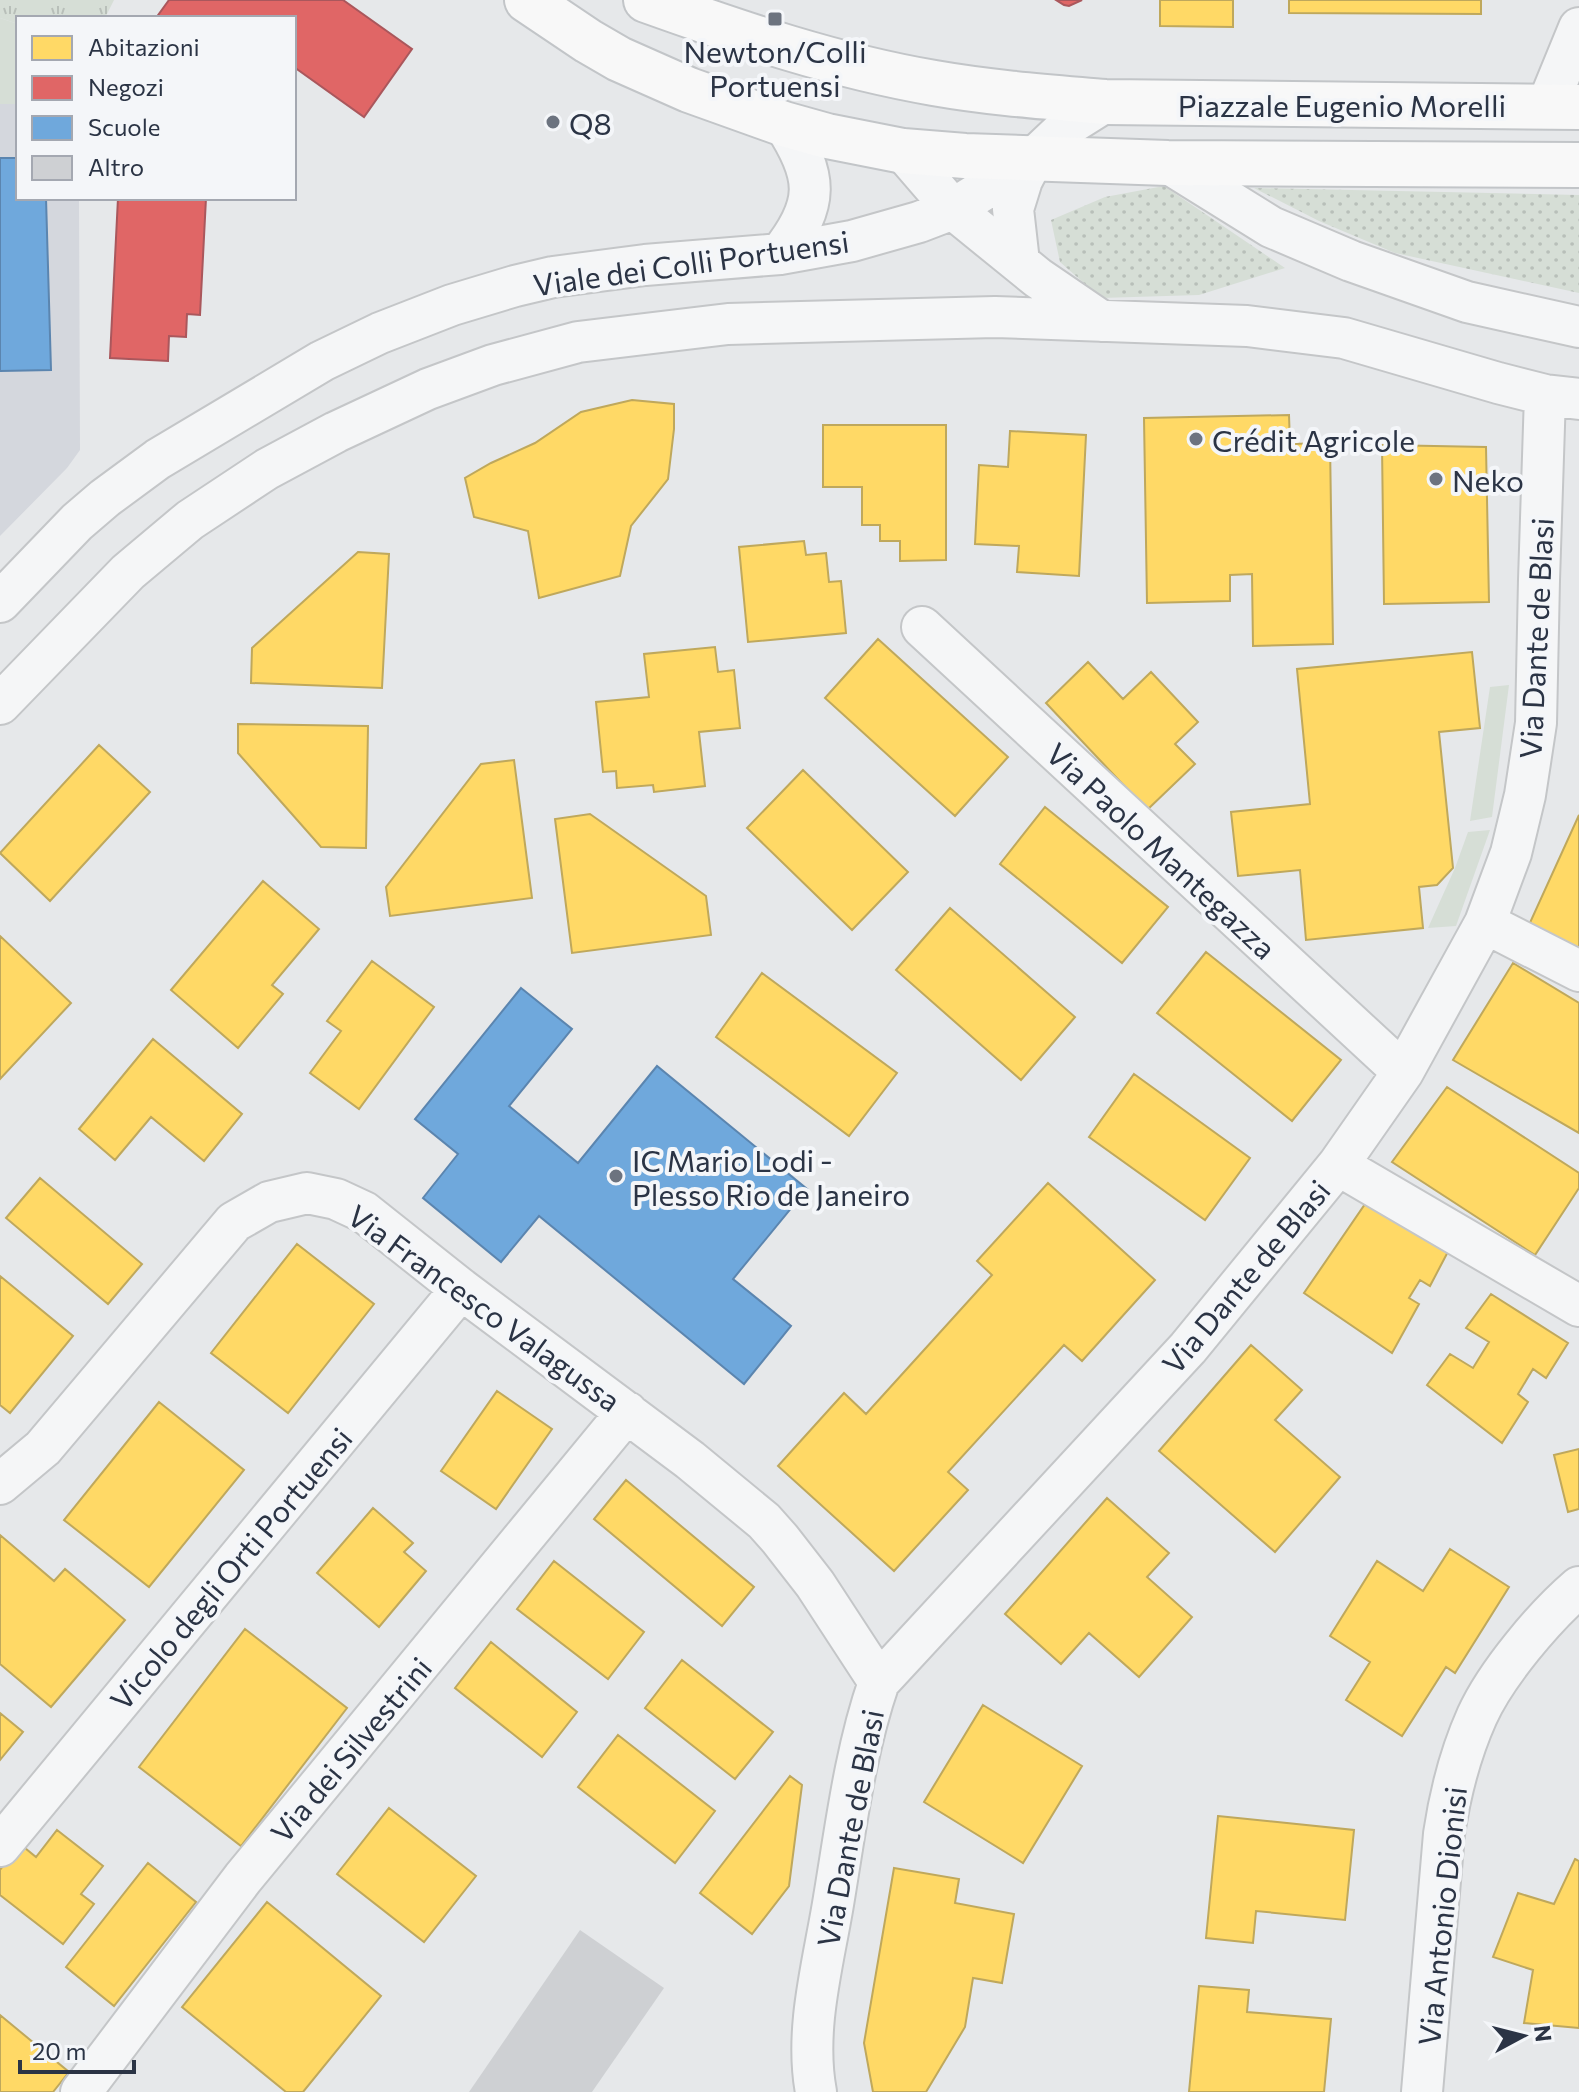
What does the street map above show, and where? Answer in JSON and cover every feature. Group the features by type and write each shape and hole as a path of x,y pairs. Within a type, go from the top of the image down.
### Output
{"main road":[{"name":"Piazzale Eugenio Morelli","path":"527,0 588,41 651,74 784,124 903,151 1168,163 1579,165"},
{"name":"Piazzale Eugenio Morelli","path":"646,0 815,56 936,83 1105,102 1563,106"}],"street":[{"path":"1563,106 1579,28"},
{"name":"Viale dei Colli Portuensi","path":"0,602 77,522 158,459 300,373 380,333 452,305 553,277 645,265 780,254 866,238 919,222 953,209 1033,159 1070,124 1105,102"},
{"path":"780,254 794,237 802,220 811,184 800,148 784,124"},
{"path":"903,151 953,209 1038,278 1101,321"},
{"path":"1019,262 1013,209 1022,180 1033,159"},
{"name":"Piazzale Eugenio Morelli","path":"1168,163 1271,227 1351,261 1467,302 1579,327"},
{"path":"0,704 128,572 171,535 267,469 336,432 428,389 493,365 578,342 728,324 995,317 1247,326 1344,338 1562,397"},
{"name":"Via Dante de Blasi","path":"816,2092 811,2049 816,2003 853,1783 879,1682 1188,1348 1338,1165 1403,1072 1485,923 1516,832 1536,723 1539,580 1562,397"},
{"name":"Via Paolo Mantegazza","path":"922,627 1403,1072"},
{"path":"1485,923 1579,971"},
{"path":"1338,1165 1579,1306"},
{"name":"Via Francesco Valagussa","path":"0,1484 43,1448 234,1222 269,1202 307,1193 336,1199 364,1212 461,1289 690,1460 772,1530 815,1584 879,1682"},
{"name":"Vicolo degli Orti Portuensi","path":"0,1846 461,1289"},
{"name":"Via dei Silvestrini","path":"81,2092 243,1878 627,1412"},
{"name":"Via Antonio Dionisi","path":"1422,2092 1444,1834 1457,1773 1478,1714 1500,1678 1525,1644 1579,1587"}],"shaded area":[{"path":"0,104 16,104 16,200 79,200 80,450 67,468 0,536"}],"green space":[{"path":"0,0 114,0 106,16 16,16 16,23 0,18"},
{"path":"0,18 16,23 16,104 0,104"},
{"path":"1164,186 1285,268 1199,295 1101,298 1060,262 1051,220 1105,197"},
{"path":"1254,188 1579,195 1579,293 1395,253 1319,221"},
{"path":"1509,685 1492,817 1470,821 1490,687"},
{"path":"1490,830 1456,926 1428,928 1468,832"}],"building: Abitazioni":[{"path":"1160,0 1233,0 1233,27 1160,26"},
{"path":"1289,0 1481,0 1481,14 1289,13"},
{"path":"632,400 674,404 668,479 631,526 620,576 539,598 528,531 474,517 465,478 535,443 581,412"},
{"path":"1289,415 1290,444 1330,443 1333,644 1253,646 1252,574 1230,575 1230,601 1147,603 1144,418"},
{"path":"823,425 946,425 946,560 900,561 900,541 880,541 880,525 862,525 862,487 823,487"},
{"path":"1010,431 1086,435 1079,576 1017,572 1019,546 975,544 979,465 1008,467"},
{"path":"1382,445 1486,447 1489,602 1384,604"},
{"path":"804,541 806,555 826,553 829,582 841,581 846,633 748,642 739,547"},
{"path":"358,552 389,554 382,688 251,683 252,648"},
{"path":"878,639 1008,757 955,816 825,698"},
{"path":"715,647 718,672 734,670 740,728 699,732 705,786 654,792 653,785 617,788 616,771 603,772 596,702 649,697 644,654"},
{"path":"1472,652 1480,728 1439,732 1453,868 1437,885 1419,887 1423,928 1306,940 1300,870 1238,876 1231,812 1310,804 1297,669"},
{"path":"1088,662 1123,699 1151,672 1198,722 1175,744 1195,764 1147,810 1046,703"},
{"path":"238,724 368,726 366,848 321,847 238,753"},
{"path":"99,745 150,792 50,901 0,853"},
{"path":"514,760 532,898 390,916 386,887 481,764"},
{"path":"803,770 908,872 852,930 747,828"},
{"path":"1045,807 1168,907 1122,963 1000,864"},
{"path":"590,814 706,896 711,935 572,953 555,819"},
{"path":"1579,815 1579,956 1528,927"},
{"path":"263,881 319,929 272,985 283,994 238,1048 171,990"},
{"path":"950,908 1075,1017 1021,1080 896,970"},
{"path":"0,936 71,1003 0,1079"},
{"path":"1206,952 1341,1060 1292,1121 1157,1013"},
{"path":"372,961 434,1007 359,1109 310,1073 341,1031 327,1021"},
{"path":"1513,963 1579,1003 1579,1133 1453,1060"},
{"path":"762,973 897,1073 849,1136 716,1037"},
{"path":"153,1039 242,1114 204,1161 151,1117 115,1160 79,1129"},
{"path":"1134,1074 1250,1158 1205,1220 1089,1137"},
{"path":"1447,1087 1579,1173 1579,1188 1535,1255 1392,1162"},
{"path":"40,1178 142,1264 108,1304 6,1218"},
{"path":"1048,1183 1155,1280 1082,1361 1064,1345 948,1472 968,1490 894,1571 778,1466 844,1393 866,1414 992,1275 977,1261"},
{"path":"1374,1191 1452,1244 1430,1286 1420,1280 1409,1298 1419,1304 1392,1353 1304,1293"},
{"path":"297,1244 374,1304 288,1413 211,1353"},
{"path":"0,1276 73,1336 10,1413 0,1405"},
{"path":"1491,1294 1568,1343 1546,1378 1533,1369 1518,1394 1528,1402 1502,1443 1427,1385 1450,1354 1473,1368 1489,1342 1466,1328"},
{"path":"1251,1345 1302,1390 1275,1420 1340,1477 1275,1552 1159,1451"},
{"path":"497,1391 552,1429 496,1509 441,1471"},
{"path":"159,1402 244,1470 149,1587 64,1520"},
{"path":"1579,1449 1579,1509 1568,1512 1554,1455"},
{"path":"626,1480 754,1587 722,1626 594,1519"},
{"path":"1107,1498 1169,1553 1147,1577 1192,1617 1139,1677 1089,1633 1061,1664 1005,1614"},
{"path":"373,1508 413,1543 404,1552 426,1571 379,1627 317,1573"},
{"path":"0,1535 54,1581 65,1569 125,1620 51,1707 0,1664"},
{"path":"1450,1549 1509,1587 1455,1673 1446,1667 1402,1736 1346,1700 1370,1662 1330,1636 1377,1561 1423,1591"},
{"path":"554,1561 644,1632 608,1679 517,1609"},
{"path":"245,1629 347,1708 241,1846 139,1767"},
{"path":"491,1642 577,1712 542,1757 455,1688"},
{"path":"682,1660 773,1732 735,1779 645,1708"},
{"path":"983,1705 1082,1766 1023,1863 924,1802"},
{"path":"0,1713 23,1732 0,1760"},
{"path":"618,1735 715,1811 675,1863 578,1787"},
{"path":"790,1776 802,1785 789,1886 752,1934 700,1893"},
{"path":"389,1808 476,1876 424,1942 337,1874"},
{"path":"1218,1816 1354,1830 1345,1920 1256,1911 1253,1943 1206,1938"},
{"path":"57,1830 103,1866 81,1894 94,1904 63,1944 0,1895 0,1870 20,1844 36,1857"},
{"path":"1575,1859 1579,1861 1579,2028 1524,2023 1533,1970 1493,1957 1518,1893 1554,1904"},
{"path":"148,1863 196,1902 114,2006 66,1967"},
{"path":"894,1868 959,1879 955,1903 1014,1914 1002,1983 973,1978 965,2027 926,2092 873,2092 864,2043"},
{"path":"267,1902 381,1996 303,2092 286,2092 182,2007"},
{"path":"1199,1986 1249,1990 1247,2012 1331,2019 1324,2092 1189,2092"},
{"path":"0,2015 69,2072 53,2092 0,2092"}],"building: Negozi":[{"path":"169,0 343,0 412,49 364,117 296,68 296,16 157,16"},
{"path":"1056,0 1082,0 1069,6"},
{"path":"118,200 206,200 200,315 187,314 186,337 169,336 168,361 110,358"}],"building: Scuole":[{"path":"0,158 16,158 16,200 46,200 51,370 0,371"},
{"name":"IC Mario Lodi - Plesso Rio de Janeiro","path":"521,988 572,1029 509,1106 578,1163 657,1066 807,1189 733,1279 791,1326 744,1384 539,1216 501,1262 423,1198 458,1154 415,1119"}],"building: Altro":[{"path":"580,1930 664,1988 592,2092 469,2092"}],"place":[{"name":"Newton/Colli Portuensi","path":"775,19"},
{"name":"Q8","path":"553,122"},
{"name":"Crédit Agricole","path":"1196,439"},
{"name":"Neko","path":"1436,479"},
{"name":"IC Mario Lodi - Plesso Rio de Janeiro","path":"616,1176"}]}
